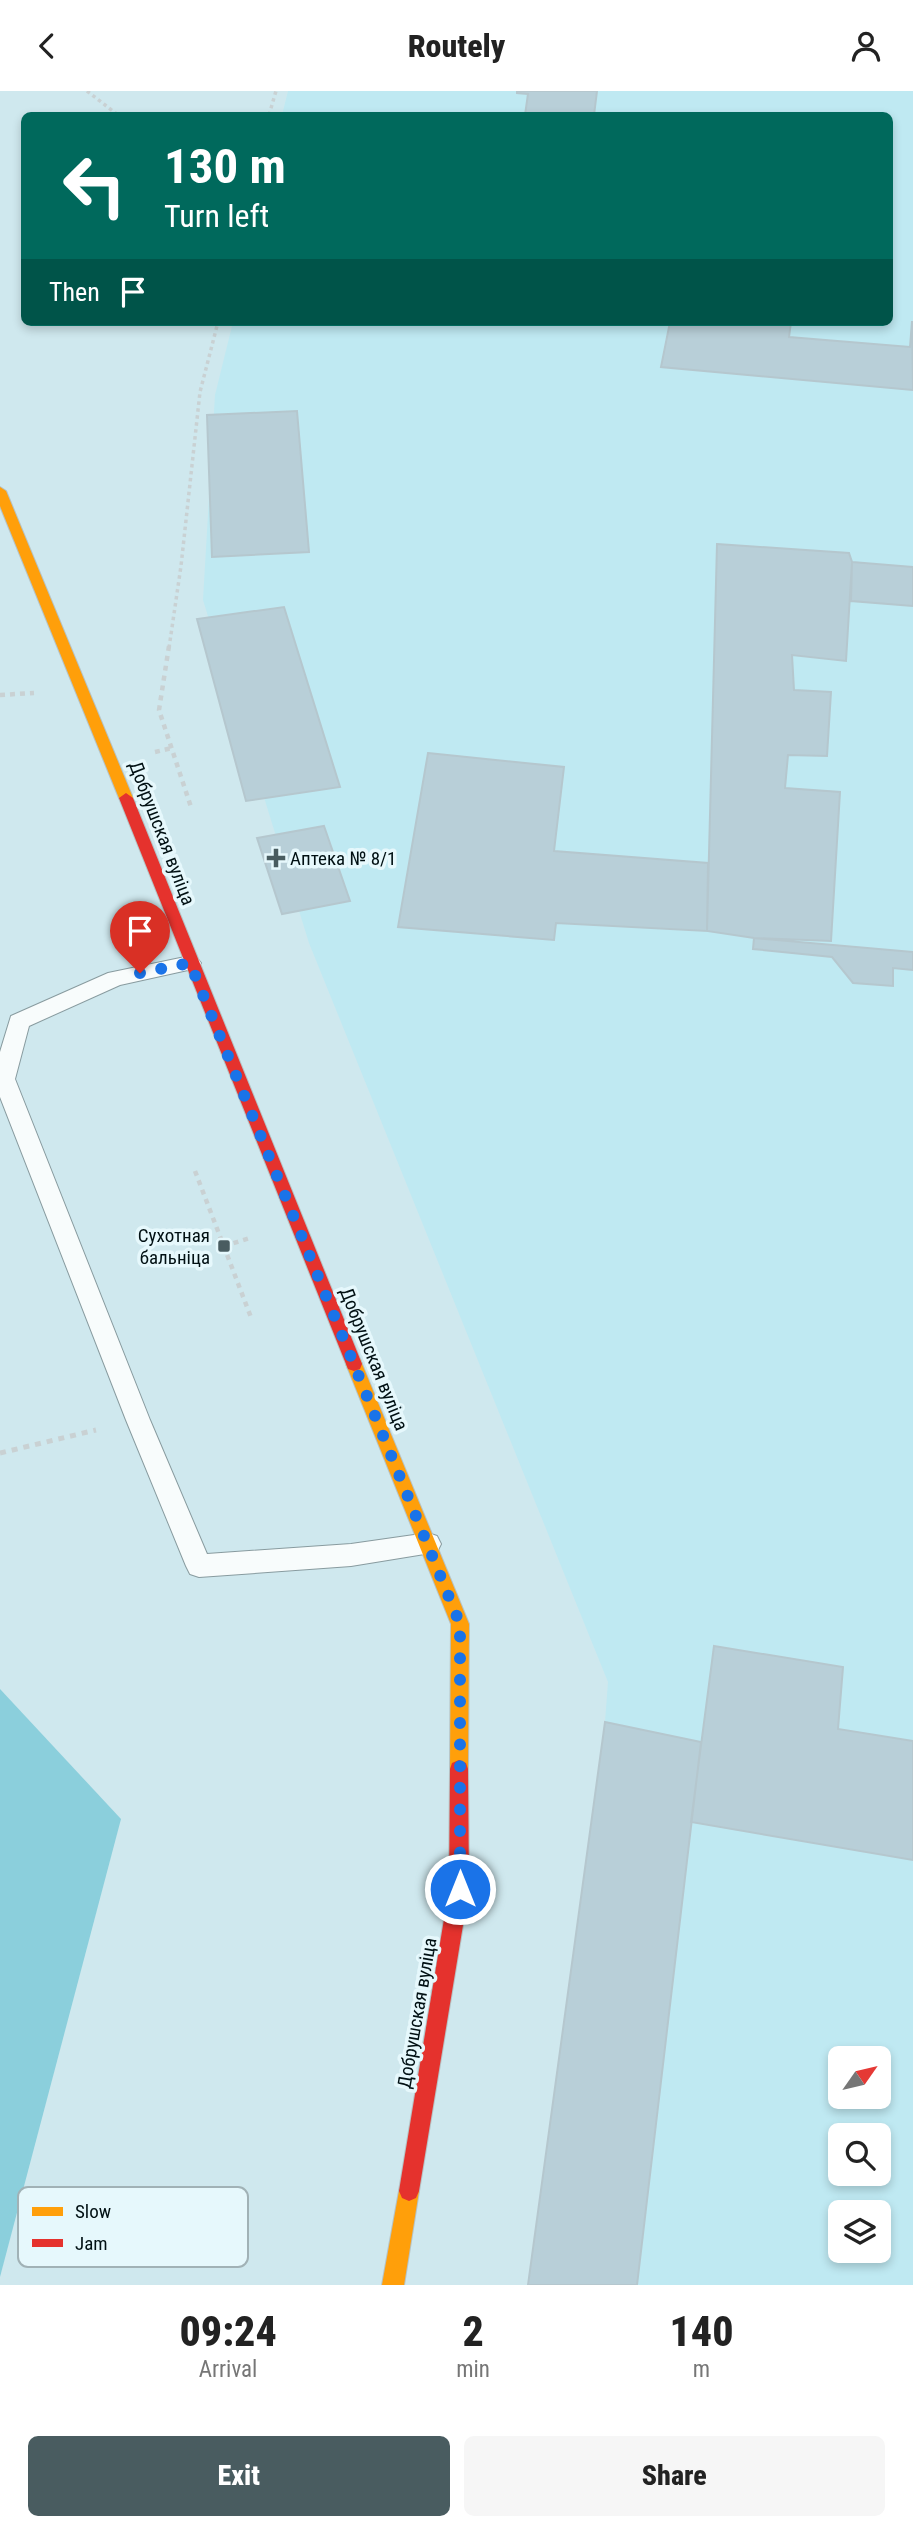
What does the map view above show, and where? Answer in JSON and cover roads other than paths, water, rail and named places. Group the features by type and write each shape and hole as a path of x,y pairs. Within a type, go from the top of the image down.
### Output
{"main road":[{"name":"Добрушская вуліца","path":"0,491 88,701 190,963 460,1624 460,1889 393,2285"}],"lane":[{"path":"190,963 115,978 19,1021 5,1079 138,1420 199,1566 351,1555 428,1544"}],"place":[{"name":"Аптека № 8/1","path":"276,858"},
{"name":"Сухотная бальніца","path":"224,1246"}]}
